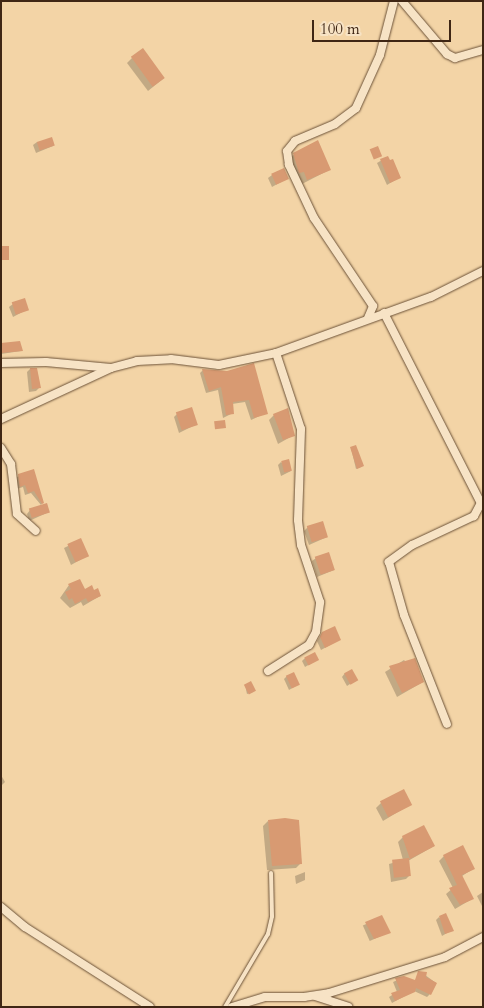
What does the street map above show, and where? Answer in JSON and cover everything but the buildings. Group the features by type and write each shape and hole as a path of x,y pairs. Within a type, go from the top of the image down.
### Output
{"street":[{"path":"368,318 373,306 314,218 289,165 287,151 295,140 335,124 356,108 380,56 394,1"},
{"path":"402,1 447,54 455,58 464,57 483,50"},
{"path":"1,419 111,368 137,361 163,360 229,364 276,353 368,318 431,297 483,271"},
{"path":"384,313 481,503 474,516 412,545 389,562 404,615 448,724"},
{"path":"268,671 309,645 316,632 320,602 301,545 298,520 300,429 276,353"},
{"path":"1,363 46,362 111,368"},
{"path":"1,448 11,464 17,514 36,531"},
{"path":"1,907 25,927 150,1007"},
{"path":"232,1007 265,997 315,996 445,957 483,937"},
{"path":"315,996 348,1007"}],"lane":[{"path":"225,1007 268,934 272,916 271,873"}]}
